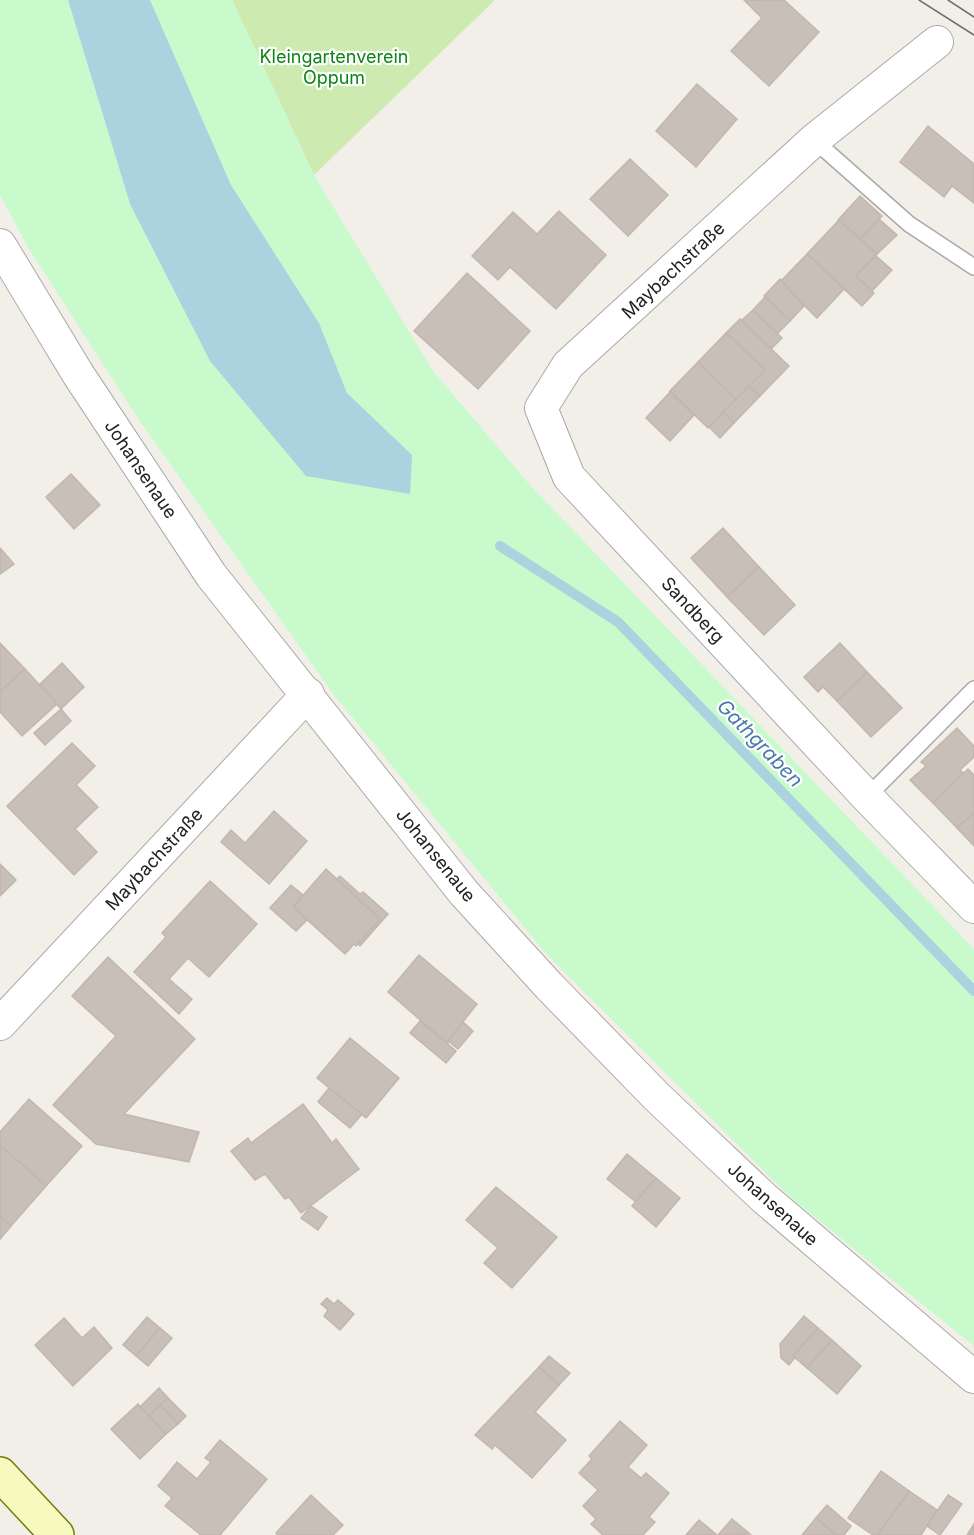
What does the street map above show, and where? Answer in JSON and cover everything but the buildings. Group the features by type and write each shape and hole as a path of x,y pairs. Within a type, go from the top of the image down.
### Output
{"main road":[{"path":"0,1474 57,1535"}],"street":[{"name":"Maybachstraße","path":"541,408 568,365 814,140 937,42"},
{"name":"Johansenaue","path":"0,245 78,374 212,575 464,892 549,986 649,1088 764,1198 974,1377"},
{"name":"Sandberg","path":"541,408 569,477 867,797 974,907"},
{"name":"Maybachstraße","path":"0,1024 308,694"}],"lane":[{"path":"814,140 909,224 974,267"},
{"path":"867,797 974,689"}],"green space":[{"path":"0,0 68,0 130,204 412,455 347,393 319,323 231,185 150,0 232,0 314,175 433,371 530,485 974,949 974,1346 791,1198 548,956 334,695 139,420 29,249 0,195"},
{"name":"Kleingartenverein Oppum","path":"232,0 495,0 314,175"}],"water":[{"path":"68,0 150,0 231,185 319,323 347,393 412,455 410,494 306,476 210,361 130,204"}],"waterway":[{"name":"Gathgraben","path":"500,546 618,622 974,991"}],"tram line":[{"path":"919,0 974,35"},
{"path":"948,0 974,17"}]}
